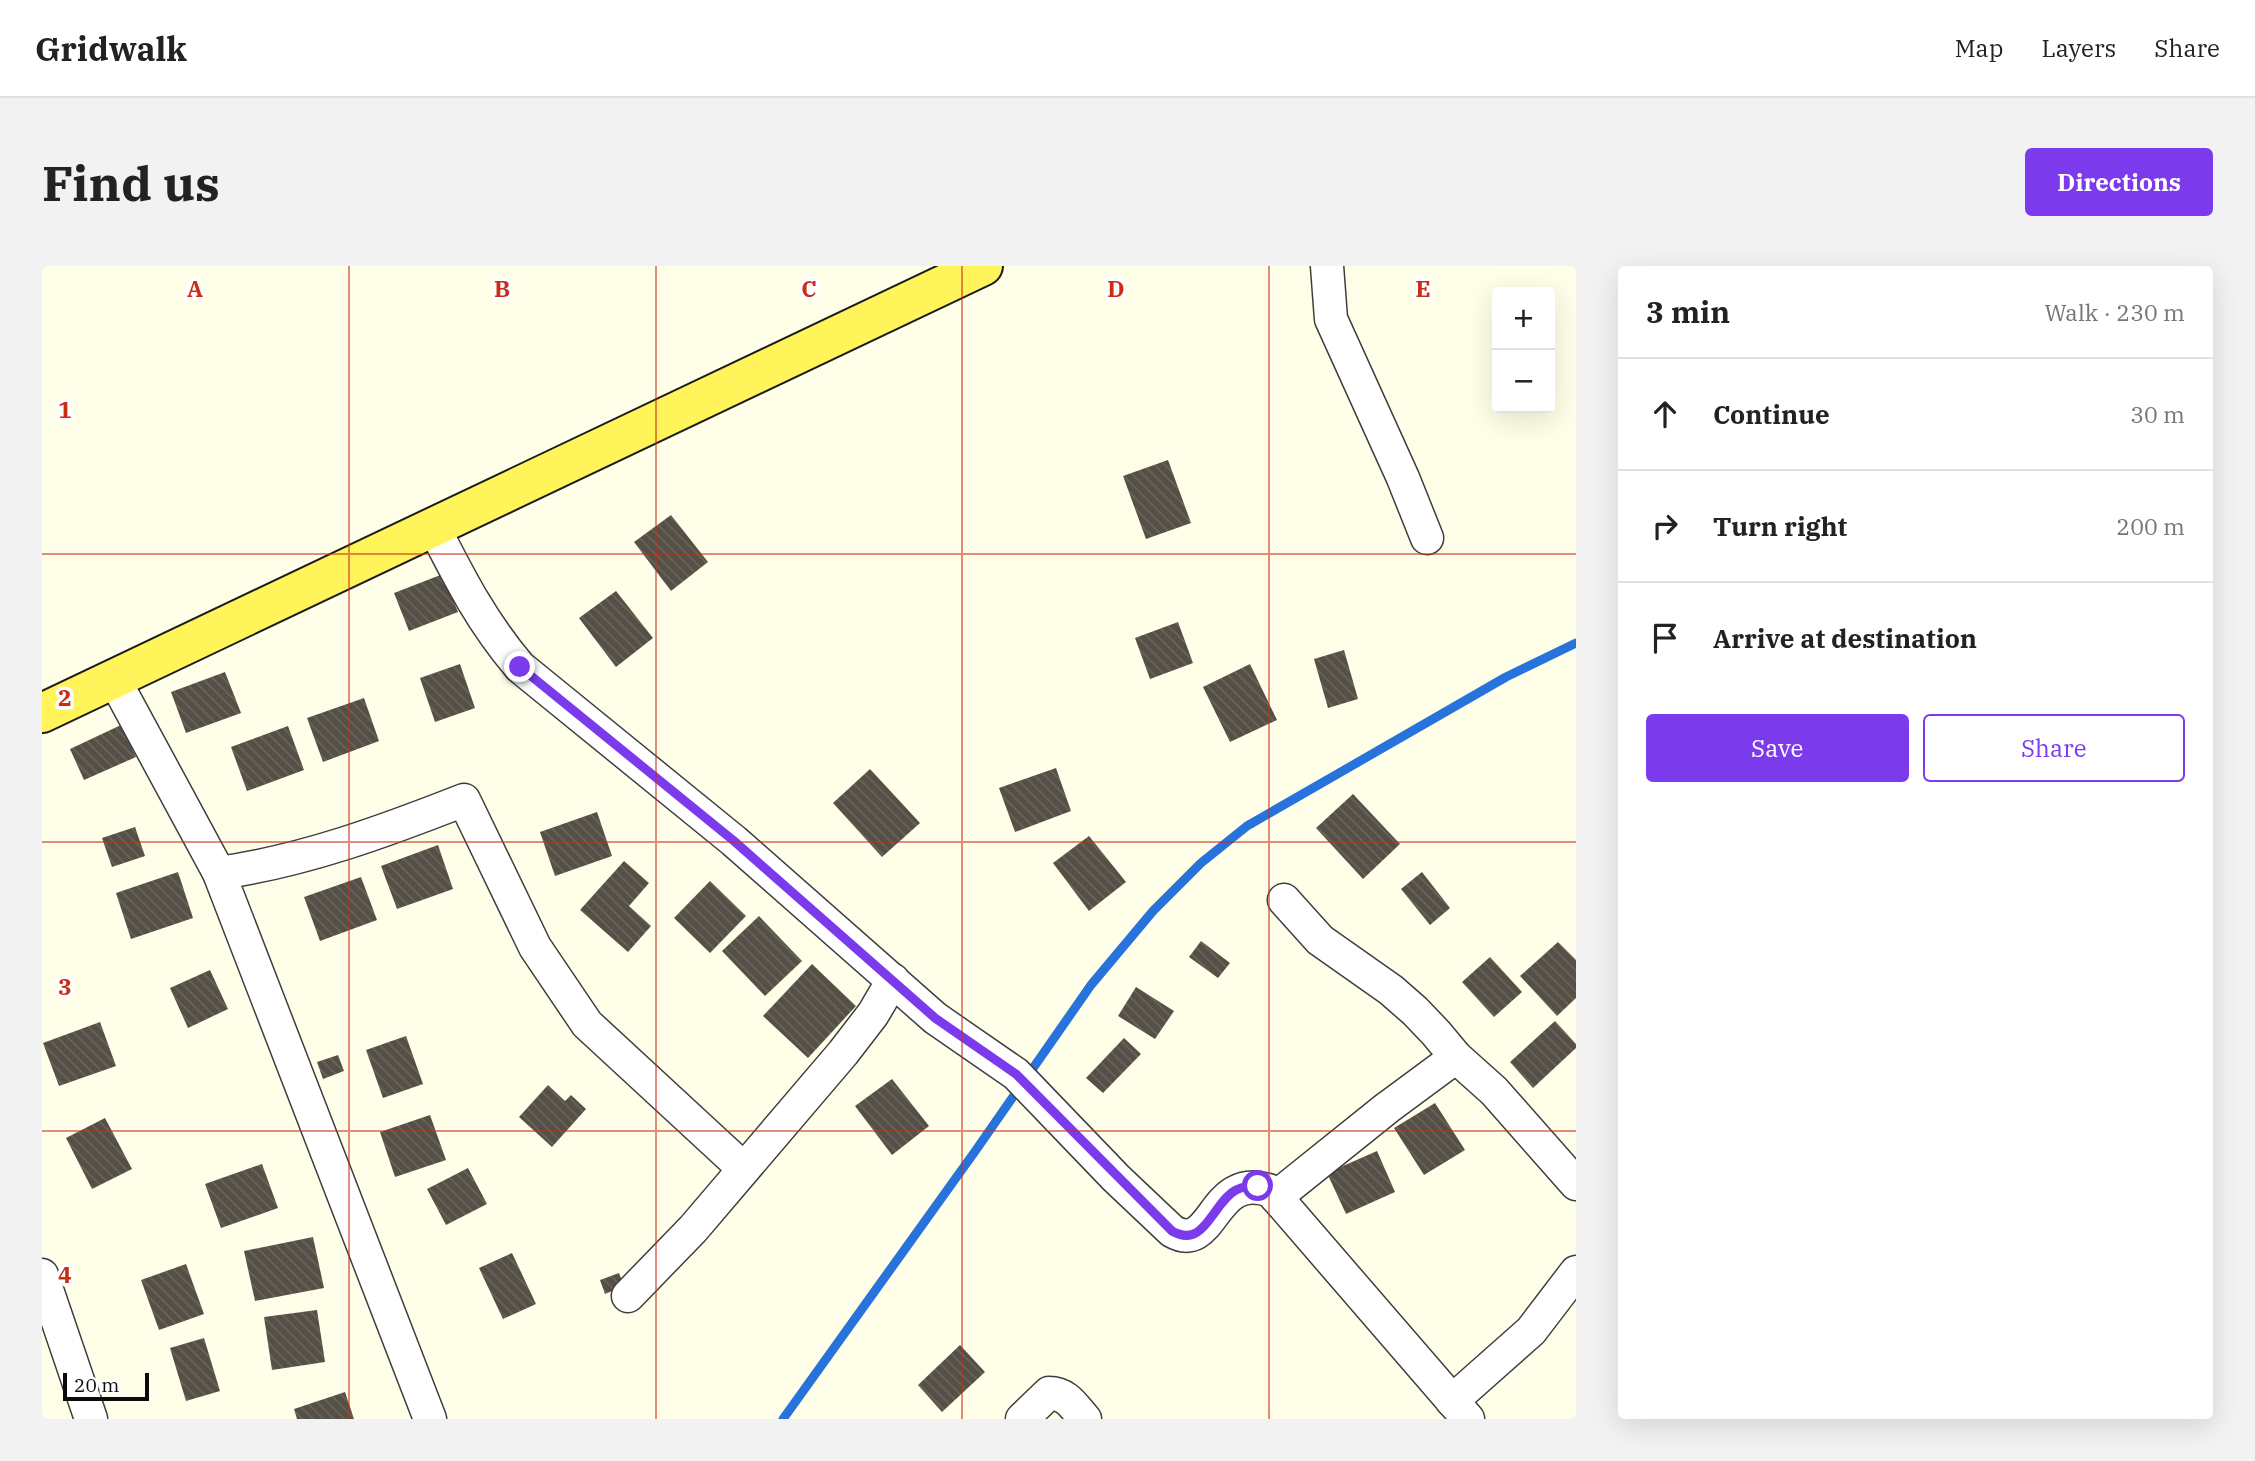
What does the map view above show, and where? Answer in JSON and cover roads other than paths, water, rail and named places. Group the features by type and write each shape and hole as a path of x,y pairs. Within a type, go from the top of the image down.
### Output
{"main road":[{"path":"42,713 983,266"}],"street":[{"path":"1327,266 1331,319 1403,478 1427,538"},
{"path":"433,526 474,606 495,638 520,667 734,841 935,1018 1023,1081 1116,1178 1172,1231 1182,1237 1192,1236 1202,1229 1222,1202 1234,1191 1246,1186 1258,1186 1271,1191 1460,1410 1531,1331 1576,1272"},
{"path":"114,679 219,873 430,1419"},
{"path":"219,873 251,869 349,842 464,800 535,947 587,1024 744,1169"},
{"path":"1284,900 1320,940 1391,990 1436,1033 1456,1057 1494,1091 1576,1184"},
{"path":"628,1296 693,1229 843,1053 873,1014 893,980"},
{"path":"1276,1197 1387,1108 1456,1057"},
{"path":"42,1275 90,1419"},
{"path":"1022,1419 1049,1393 1066,1397 1085,1419"}],"waterway":[{"path":"783,1419 1091,985 1153,911 1201,863 1247,826 1506,677 1576,643"}]}
